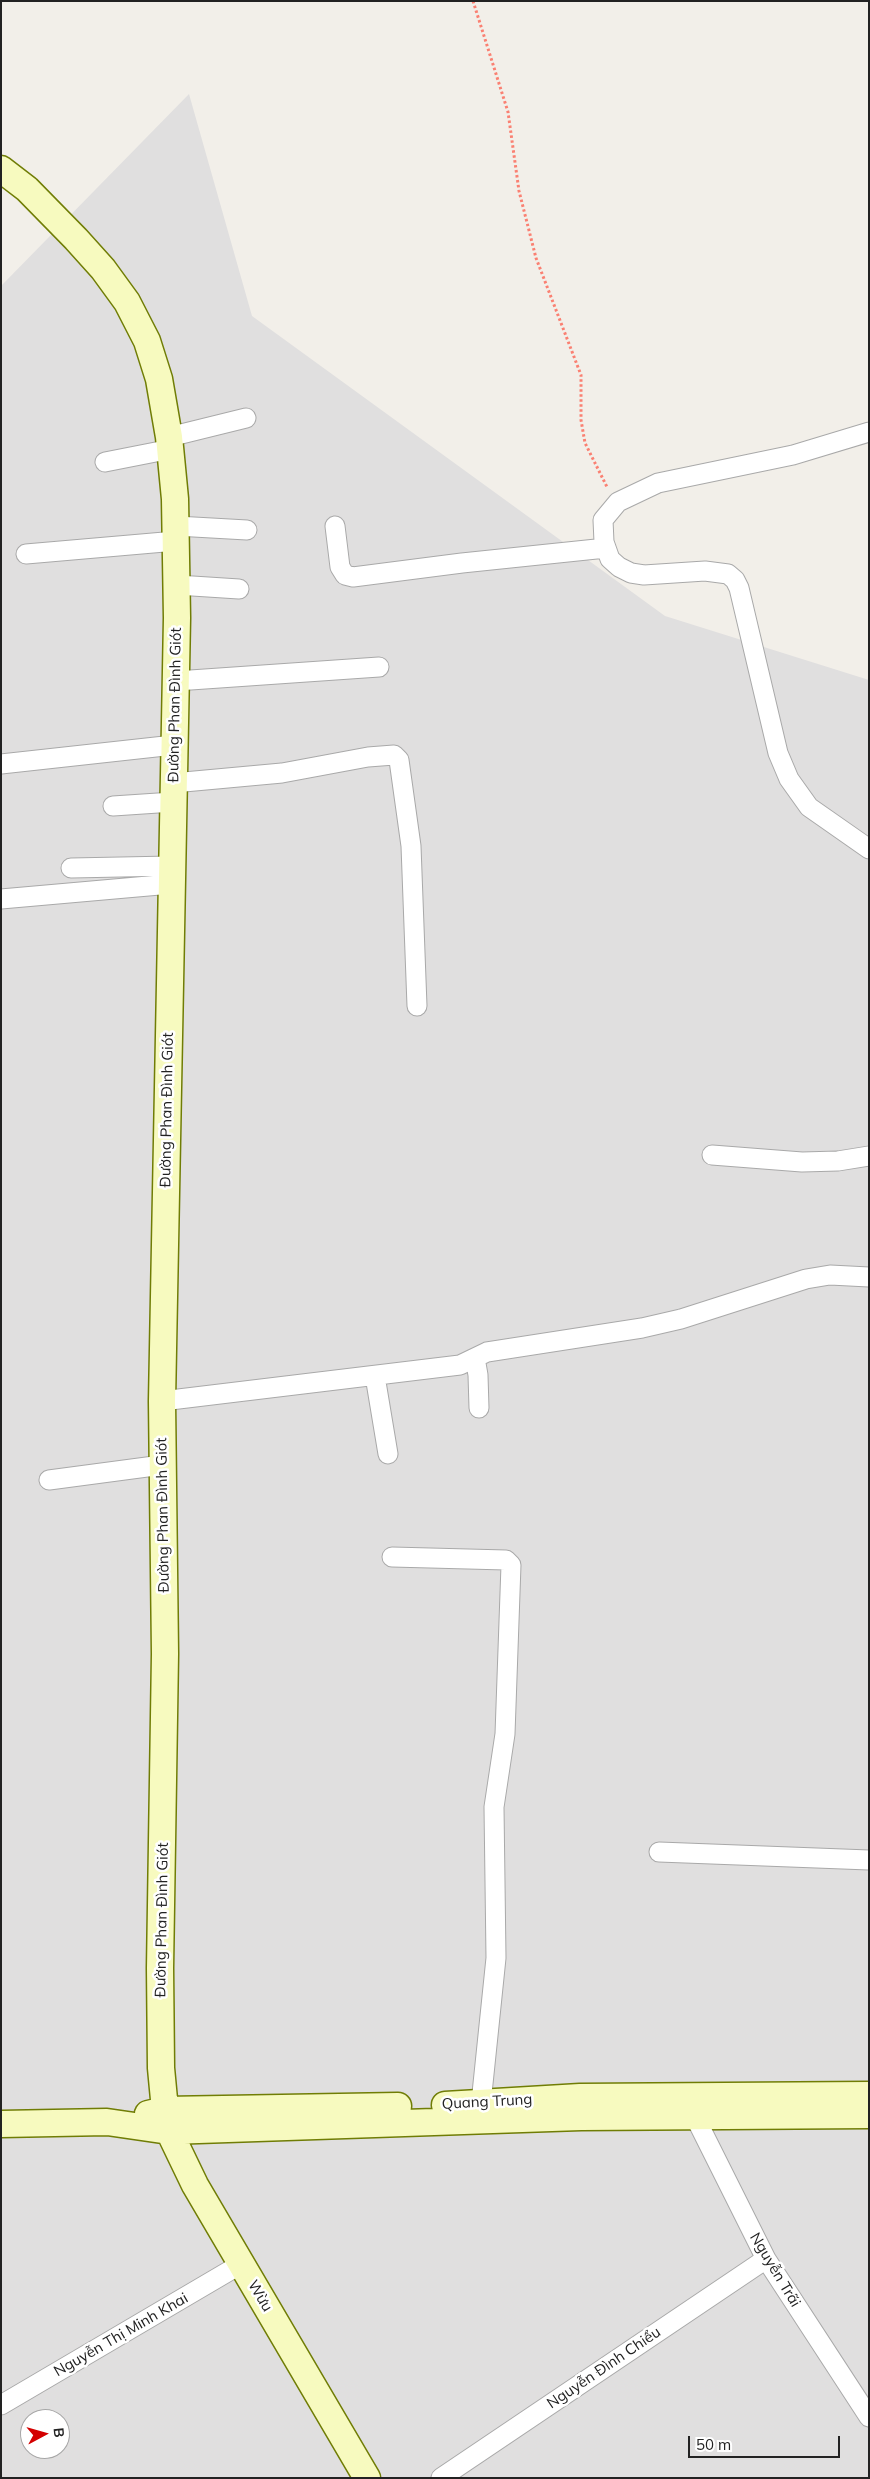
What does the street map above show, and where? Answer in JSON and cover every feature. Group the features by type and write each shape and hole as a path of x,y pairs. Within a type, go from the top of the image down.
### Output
{"main road":[{"name":"Đường Phan Đình Giót","path":"1,169 27,190 76,239 103,269 126,302 150,350 159,379 170,443 176,533 176,681 162,1401 165,1654 160,1968 161,2068 167,2120"},
{"name":"Quang Trung","path":"1,2124 167,2120 580,2097 869,2095"},
{"name":"Quang Trung","path":"167,2120 869,2115"},
{"name":"Wừu","path":"167,2120 195,2185 367,2478"}],"street":[{"path":"105,462 246,418"},
{"path":"869,432 793,455 658,483 618,502 604,520 606,548 610,559 619,567 631,573 644,575 705,571 728,574 735,580 739,588 778,753 789,779 809,807 869,849"},
{"path":"335,526 340,567 346,575 354,577 606,548"},
{"path":"26,554 176,533 247,530"},
{"path":"176,585 239,589"},
{"path":"176,681 378,667"},
{"path":"1,764 174,746"},
{"path":"113,806 368,757 394,755 399,760 411,846 417,1006"},
{"path":"71,868 171,875"},
{"path":"1,899 171,875"},
{"path":"712,1155 802,1162 838,1161 869,1156"},
{"path":"162,1401 460,1365 487,1352 642,1328 681,1319 806,1279 830,1276 869,1277"},
{"path":"475,1358 480,1408"},
{"path":"375,1376 388,1454"},
{"path":"49,1480 162,1465"},
{"path":"392,1557 506,1560 511,1565 505,1734 494,1807 496,1958 481,2103"},
{"path":"659,1852 869,1860"},
{"name":"Nguyễn Trãi","path":"694,2115 766,2259 869,2417"},
{"name":"Nguyễn Đình Chiểu","path":"442,2478 766,2259"},
{"name":"Nguyễn Thị Minh Khai","path":"1,2405 241,2264"}],"path":[{"path":"473,1 508,112 520,191 536,258 581,375 581,420 585,443 605,484 618,502"}],"shaded area":[{"path":"189,94 252,316 665,616 869,680 869,2478 1,2478 1,286"}]}
